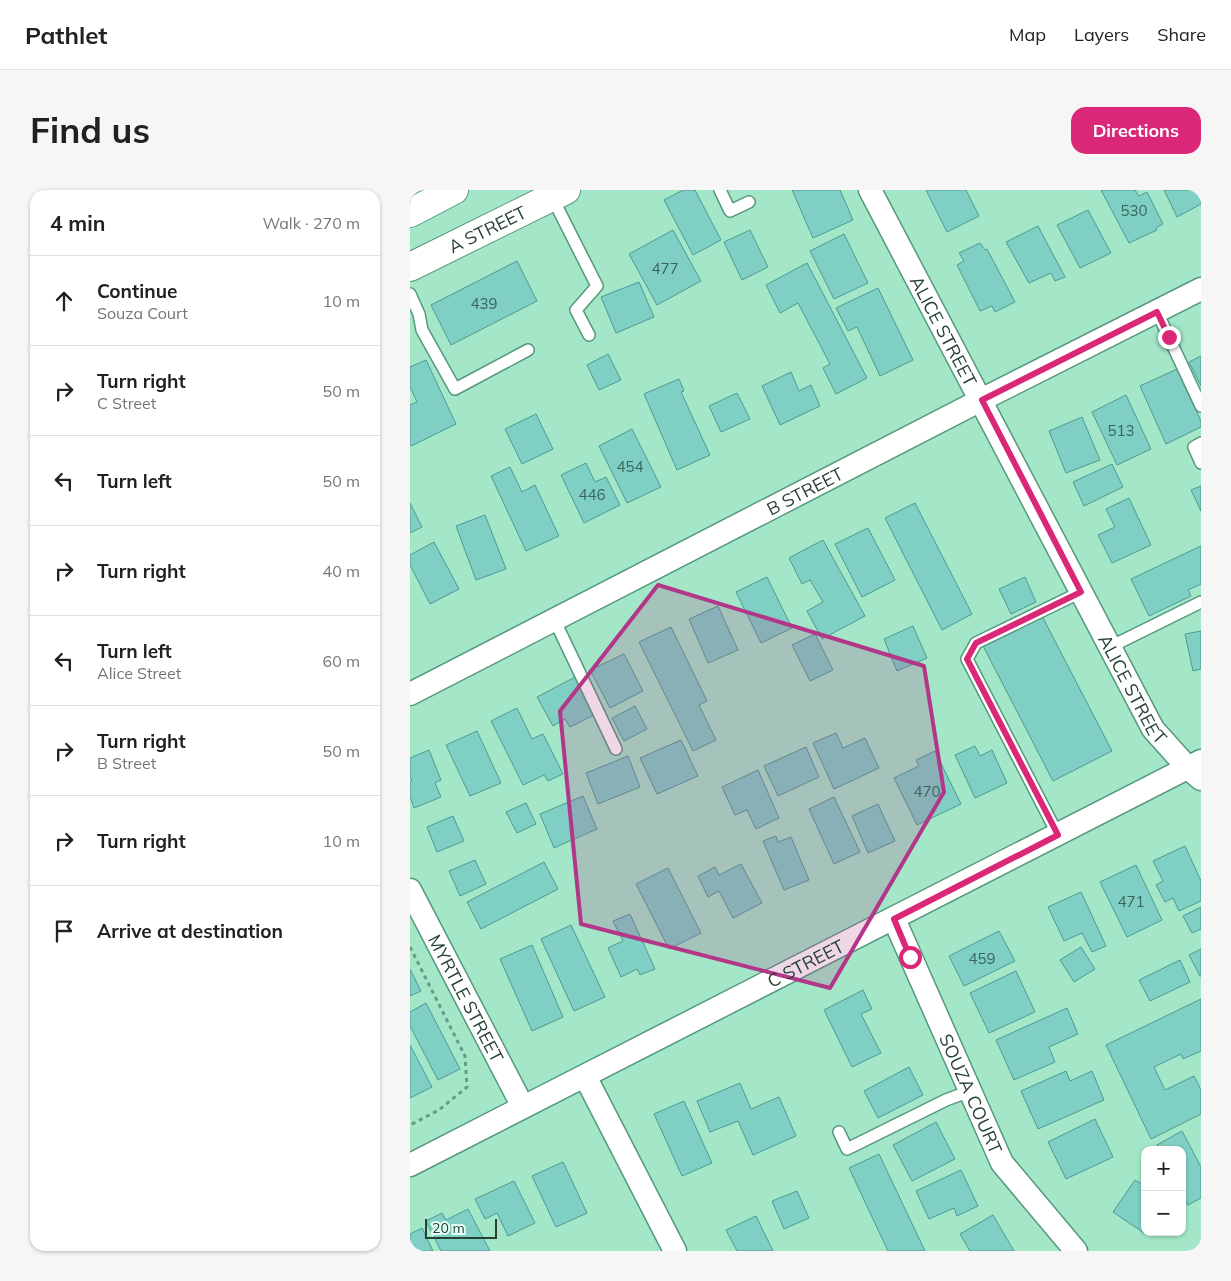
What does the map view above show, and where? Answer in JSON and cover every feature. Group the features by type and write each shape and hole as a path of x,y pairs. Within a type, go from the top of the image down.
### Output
{"main road":[{"path":"410,213 452,191"},
{"name":"A STREET","path":"410,268 559,193"}],"street":[{"name":"ALICE STREET","path":"870,190 982,400 1153,729 1197,769"},
{"name":"B STREET","path":"410,694 1201,289"},
{"name":"C STREET","path":"410,1165 1058,835 1197,769"},
{"name":"MYRTLE STREET","path":"410,890 417,921 523,1108"},
{"name":"SOUZA COURT","path":"894,919 1002,1163 1076,1251"},
{"path":"585,1076 675,1251"}],"lane":[{"path":"720,190 730,211 749,202"},
{"path":"559,193 597,286 576,310 589,335"},
{"path":"410,294 419,314 422,330 455,389 528,350"},
{"path":"1157,312 1201,406"},
{"path":"1201,443 1194,447 1201,463"},
{"path":"1058,835 967,659 976,643 1081,592"},
{"path":"1110,646 1201,602"},
{"path":"554,620 616,749"},
{"path":"839,1132 847,1149 970,1090"}],"path":[{"path":"410,947 465,1056 467,1087 439,1110 410,1125"}],"highlighted area":[{"path":"658,585 924,666 944,792 830,988 581,924 560,711"}],"building":[{"path":"683,190 695,190 721,240 693,255 664,200"},
{"path":"792,190 840,190 853,220 813,238"},
{"path":"926,190 966,190 979,216 947,232"},
{"path":"1101,190 1135,190 1139,196 1147,192 1163,224 1156,228 1157,230 1129,243"},
{"path":"1164,190 1201,190 1201,204 1177,217"},
{"path":"1088,210 1111,253 1080,268 1057,225"},
{"path":"1038,226 1065,277 1055,281 1051,273 1029,283 1006,242"},
{"path":"673,230 701,281 657,305 629,254"},
{"path":"750,230 768,267 742,280 724,242"},
{"path":"844,234 868,283 834,299 810,251"},
{"path":"980,243 985,250 987,249 1015,302 995,312 992,306 980,311 957,265 964,261 959,253"},
{"path":"517,261 537,301 451,345 431,305"},
{"path":"807,263 867,378 836,394 823,368 830,364 798,303 780,313 766,285"},
{"path":"639,282 654,317 616,333 601,297"},
{"path":"878,288 913,360 880,376 857,327 848,331 836,308"},
{"path":"608,354 621,380 599,390 587,365"},
{"path":"1201,356 1201,386 1189,362"},
{"path":"426,360 456,424 411,446 410,405 417,402 410,387 410,367"},
{"path":"1177,369 1201,421 1201,427 1166,444 1140,386"},
{"path":"791,372 799,391 811,385 820,406 780,425 762,386"},
{"path":"679,379 684,391 681,392 710,455 677,470 644,394"},
{"path":"737,393 750,419 721,432 709,406"},
{"path":"1126,395 1151,449 1117,465 1092,412"},
{"path":"536,414 553,449 522,464 505,429"},
{"path":"1082,417 1100,460 1066,473 1049,431"},
{"path":"632,429 661,487 627,503 599,446"},
{"path":"586,463 595,482 606,477 620,505 584,523 561,475"},
{"path":"1112,464 1123,487 1084,506 1073,482"},
{"path":"510,467 522,492 535,485 559,536 526,551 491,476"},
{"path":"1201,486 1201,511 1191,490"},
{"path":"1129,498 1151,545 1112,563 1098,535 1115,527 1106,509"},
{"path":"410,503 422,527 410,533"},
{"path":"915,503 972,614 942,630 885,518"},
{"path":"485,515 506,569 476,580 456,526"},
{"path":"868,528 895,580 862,597 835,544"},
{"path":"823,540 865,616 822,639 807,611 823,602 810,580 802,584 789,558"},
{"path":"434,542 459,589 430,604 410,565 410,555"},
{"path":"1201,546 1201,584 1188,590 1191,596 1149,616 1131,579"},
{"path":"767,577 792,628 761,643 736,592"},
{"path":"1025,577 1036,602 1011,614 999,589"},
{"path":"718,606 738,650 708,663 689,619"},
{"path":"1041,614 1112,751 1053,781 982,644"},
{"path":"913,626 927,658 897,671 884,639"},
{"path":"671,627 707,701 699,705 716,740 693,751 639,642"},
{"path":"1201,631 1201,669 1193,671 1185,634"},
{"path":"815,634 833,670 810,681 792,645"},
{"path":"624,654 643,691 610,708 590,670"},
{"path":"577,676 596,714 570,727 565,719 553,726 537,697"},
{"path":"635,706 647,729 624,741 612,718"},
{"path":"517,708 532,739 543,734 563,774 548,781 544,775 523,785 491,721"},
{"path":"477,731 501,783 470,796 446,745"},
{"path":"836,733 843,748 865,738 879,768 834,789 813,743"},
{"path":"681,740 698,776 657,794 640,758"},
{"path":"975,746 980,756 992,750 1007,783 975,798 955,755"},
{"path":"806,747 819,777 778,796 764,766"},
{"path":"429,750 441,780 435,783 441,797 414,808 410,797 410,782 412,781 410,777 410,758"},
{"path":"935,751 961,804 917,825 894,778 919,766 916,760"},
{"path":"628,756 640,787 598,804 586,773"},
{"path":"758,770 779,818 756,829 747,810 735,815 722,787"},
{"path":"583,796 597,829 554,848 540,814"},
{"path":"834,797 860,852 834,864 809,809"},
{"path":"526,803 536,824 517,833 506,812"},
{"path":"878,804 895,841 868,853 852,816"},
{"path":"453,816 464,841 437,852 427,827"},
{"path":"776,836 778,842 791,837 809,880 784,890 763,841"},
{"path":"1185,846 1201,881 1201,901 1179,911 1173,898 1165,902 1156,885 1163,881 1153,861"},
{"path":"475,860 486,884 460,896 449,871"},
{"path":"544,862 558,889 481,929 467,902"},
{"path":"741,864 762,903 733,918 719,891 708,897 698,876 715,867 719,875"},
{"path":"1136,865 1162,920 1127,937 1100,882"},
{"path":"668,868 701,933 669,949 636,884"},
{"path":"1081,892 1106,946 1092,952 1082,933 1064,941 1048,907"},
{"path":"1201,907 1201,929 1192,933 1183,916"},
{"path":"630,914 655,969 640,975 637,969 621,977 608,948 623,941 613,921"},
{"path":"571,925 605,997 574,1011 541,939"},
{"path":"999,931 1015,961 964,986 949,956"},
{"path":"532,945 563,1017 532,1031 500,959"},
{"path":"1081,947 1095,969 1074,982 1060,960"},
{"path":"1201,949 1201,976 1200,976 1189,955"},
{"path":"1180,960 1190,982 1150,1001 1139,980"},
{"path":"410,969 421,991 410,996"},
{"path":"1016,971 1035,1012 989,1033 970,993"},
{"path":"863,990 872,1009 861,1014 881,1053 852,1067 824,1010"},
{"path":"1201,999 1201,1051 1183,1059 1181,1054 1154,1067 1165,1090 1194,1076 1201,1090 1201,1114 1151,1139 1106,1045"},
{"path":"426,1003 460,1069 438,1080 410,1026 410,1012"},
{"path":"1067,1008 1078,1034 1049,1047 1055,1062 1014,1080 996,1040"},
{"path":"410,1045 432,1087 410,1098"},
{"path":"909,1067 923,1095 878,1118 864,1091"},
{"path":"1066,1071 1070,1081 1092,1071 1104,1100 1038,1129 1021,1091"},
{"path":"740,1083 751,1109 779,1097 796,1136 753,1155 738,1121 710,1132 697,1101"},
{"path":"684,1101 712,1163 682,1176 654,1114"},
{"path":"1095,1119 1113,1157 1066,1179 1048,1142"},
{"path":"936,1122 955,1159 912,1181 893,1145"},
{"path":"1182,1131 1201,1167 1201,1198 1188,1205 1186,1201 1186,1146 1157,1145"},
{"path":"879,1154 925,1251 888,1251 849,1168"},
{"path":"563,1162 587,1213 556,1227 532,1176"},
{"path":"961,1170 978,1206 957,1216 954,1208 929,1219 916,1191"},
{"path":"1135,1180 1141,1184 1141,1231 1113,1212"},
{"path":"514,1181 535,1223 508,1236 497,1213 485,1219 475,1199"},
{"path":"797,1191 809,1218 784,1229 772,1201"},
{"path":"468,1209 490,1251 441,1251 426,1221 442,1213 446,1220"},
{"path":"993,1215 1014,1251 970,1251 960,1234"},
{"path":"756,1216 773,1251 737,1251 726,1230"},
{"path":"422,1228 433,1251 410,1251 410,1234"}],"route":[{"path":"910,957 894,919 1058,835 967,659 976,643 1081,592 982,400 1157,312 1169,337"}]}
